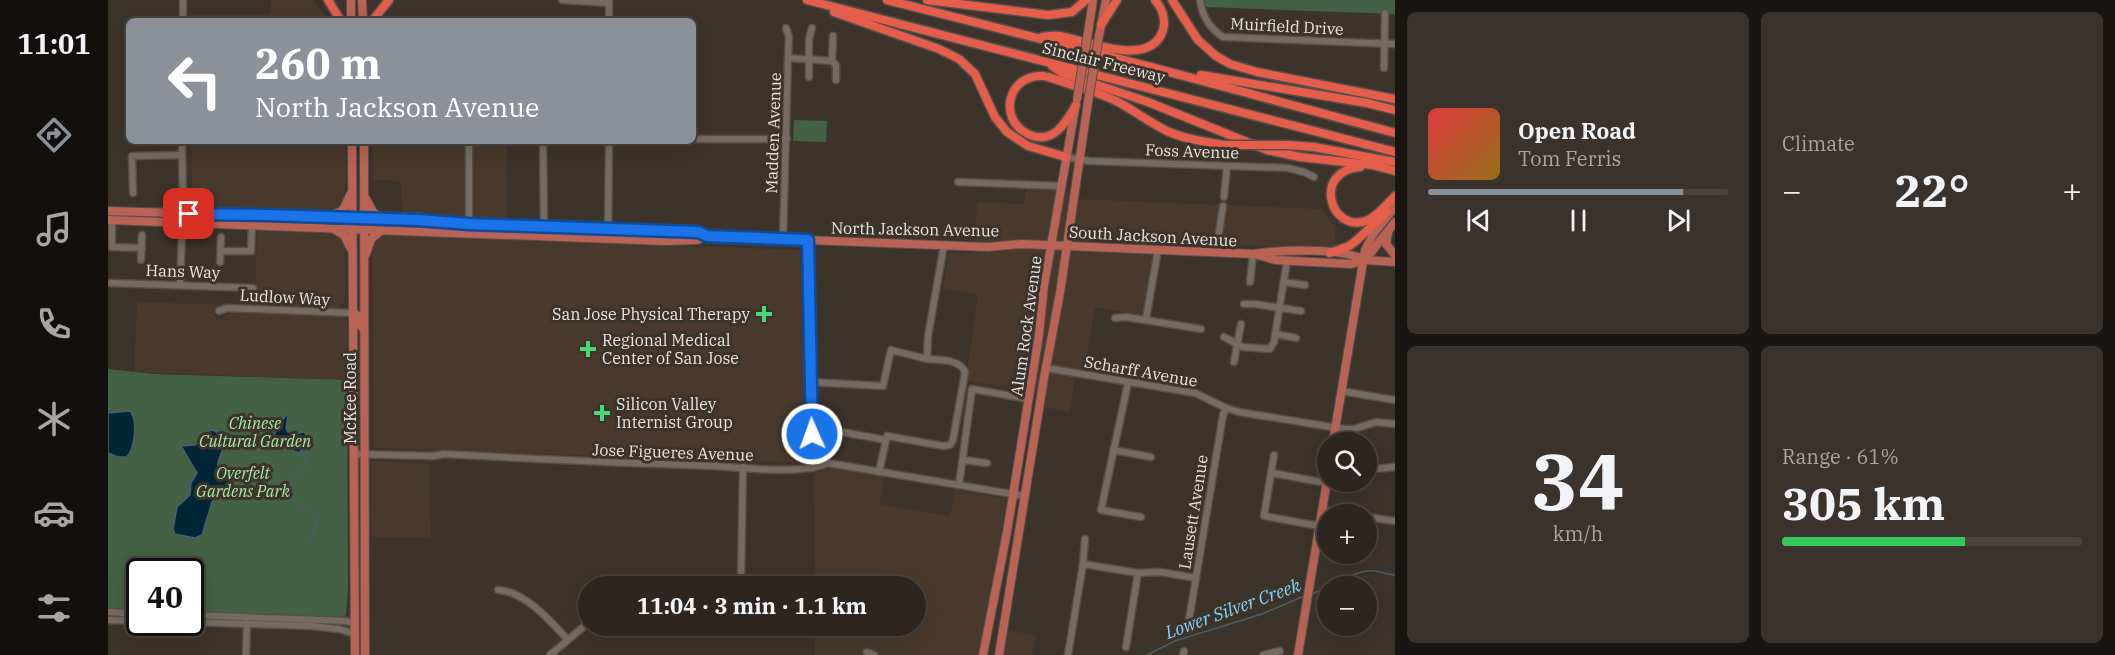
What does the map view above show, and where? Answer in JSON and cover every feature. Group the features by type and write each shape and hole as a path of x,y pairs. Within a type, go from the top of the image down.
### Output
{"highway":[{"path":"328,0 339,18"},
{"path":"374,18 389,0"},
{"path":"799,0 952,55 965,63 975,74 995,117 1012,137 1034,148 1066,157"},
{"name":"Sinclair Freeway","path":"807,0 1395,152"},
{"name":"Sinclair Freeway","path":"887,0 1151,67 1395,133"},
{"path":"927,0 1048,15 1071,12 1086,0"},
{"path":"1101,25 1117,0"},
{"path":"1033,38 1058,36 1122,50 1145,49 1155,42 1164,27 1162,11 1155,0"},
{"path":"1172,0 1198,40 1209,51 1230,64 1257,72 1395,99"},
{"path":"1049,63 1062,73 1148,102 1267,150 1300,157 1372,165 1395,171"},
{"path":"1151,67 1367,103 1395,110"},
{"path":"1077,102 1060,130 1042,137 1031,136 1020,130 1012,119 1008,107 1011,94 1019,84 1029,78 1043,76 1093,91 1177,135 1224,145 1314,147 1395,162"},
{"path":"1395,171 1364,167 1347,169 1335,179 1330,195 1332,205 1341,216 1350,221 1359,222 1372,218 1395,196"},
{"path":"1330,253 1349,246 1395,205"}],"main road":[{"path":"351,0 351,18"},
{"path":"362,0 363,18"},
{"name":"Alum Rock Avenue","path":"983,655 1014,494 1051,245 1093,0"},
{"name":"Alum Rock Avenue","path":"999,655 1106,0"},
{"name":"McKee Road","path":"352,144 355,655"},
{"name":"McKee Road","path":"364,144 366,655"},
{"path":"329,217 346,207 352,188"},
{"path":"364,191 370,209 384,219"},
{"path":"160,213 168,210 183,196 191,208 200,215"},
{"path":"1334,432 1365,250 1374,233 1395,205"},
{"name":"North Jackson Avenue","path":"108,211 160,213 182,219 200,215 364,218 698,232 707,236 808,240 944,245 1051,245"},
{"name":"North Jackson Avenue","path":"110,220 182,219 330,228 608,239 697,240 707,236"},
{"path":"1365,260 1395,222"},
{"path":"1395,222 1386,239 1386,244 1395,255"},
{"path":"465,233 483,224"},
{"path":"330,228 344,236 352,250"},
{"path":"364,258 371,239 384,229"},
{"name":"South Jackson Avenue","path":"1051,245 1216,253 1253,254 1276,251 1353,254 1365,260"},
{"name":"South Jackson Avenue","path":"1253,254 1287,261 1351,264 1365,260 1395,262"},
{"path":"352,313 357,315 359,325 364,329"},
{"path":"1298,655 1317,539"}],"street":[{"path":"183,0 183,18"},
{"path":"562,0 609,1 609,18"},
{"name":"Muirfield Drive","path":"1200,0 1201,9 1210,27 1222,37 1395,44"},
{"path":"1384,68 1385,13"},
{"name":"Madden Avenue","path":"783,239 789,38 786,28"},
{"path":"809,77 809,39 812,28"},
{"path":"832,61 833,36"},
{"path":"788,58 832,61 836,65 836,80"},
{"path":"696,138 787,139"},
{"path":"180,285 182,144"},
{"path":"469,144 469,224"},
{"path":"543,144 543,227"},
{"path":"608,239 609,144"},
{"path":"133,193 132,156 183,155"},
{"name":"Foss Avenue","path":"1066,157 1080,160 1293,169 1314,177"},
{"path":"1224,197 1227,166"},
{"path":"958,182 1061,186"},
{"path":"1216,253 1223,206"},
{"path":"110,220 112,247 142,248"},
{"path":"221,251 251,252 252,224"},
{"path":"141,260 142,235"},
{"path":"220,262 221,237"},
{"path":"808,240 813,468"},
{"path":"927,359 928,336 944,245"},
{"path":"1146,320 1158,250"},
{"path":"1250,282 1253,254"},
{"path":"1224,337 1237,345 1263,350 1270,349 1275,334 1287,261"},
{"path":"1284,282 1305,285"},
{"name":"Hans Way","path":"111,283 253,288"},
{"path":"1244,304 1301,311"},
{"name":"Ludlow Way","path":"219,311 227,308 352,313"},
{"path":"1115,318 1126,316 1201,329"},
{"path":"1234,362 1241,324"},
{"path":"1275,334 1296,338"},
{"path":"811,382 883,386 891,350 963,366 965,372 953,440 950,445 943,446 887,436 879,472"},
{"name":"Scharff Avenue","path":"1046,368 1195,393 1226,408 1335,428 1354,429 1376,422 1395,424"},
{"path":"1128,382 1101,510 1141,517"},
{"path":"959,485 972,389 1029,399"},
{"path":"1341,391 1395,400"},
{"name":"Lausett Avenue","path":"1189,620 1226,408"},
{"path":"842,432 886,440"},
{"path":"1113,450 1151,457"},
{"name":"Jose Figueres Avenue","path":"354,454 433,456 444,454 530,460 743,467 813,468 828,463 1024,496"},
{"path":"1274,455 1264,516 1317,526"},
{"path":"963,460 987,463"},
{"path":"741,576 743,467"},
{"path":"1377,469 1395,467"},
{"path":"1272,473 1317,478"},
{"path":"1377,519 1395,521"},
{"path":"1068,655 1085,539"},
{"path":"1083,564 1138,573 1160,572 1196,578"},
{"path":"1126,647 1138,573"},
{"path":"498,590 506,590 534,607 545,615 567,639"},
{"path":"108,612 126,613"},
{"path":"204,616 331,628 355,634"},
{"path":"108,620 126,621"},
{"path":"246,655 247,621"},
{"path":"204,622 346,621 355,623"},
{"path":"550,655 578,631"},
{"path":"1263,655 1280,651"},
{"path":"867,652 874,655"}],"shaded area":[{"path":"271,0 312,0 327,18 190,18 190,14 271,14"},
{"path":"191,144 345,144 346,175 343,205 333,209 202,208 192,198"},
{"path":"373,144 507,144 507,218 402,214 401,181 373,180"},
{"path":"1026,187 1058,187 1077,199 1321,209 1336,227 1334,248 1156,244 1143,315 1095,307 1085,370 1075,377 1070,412 1042,407 1044,394 966,381 978,295 943,289 949,253 974,253 977,202 1024,204"},
{"path":"257,229 332,233 342,237 345,247 345,301 338,308 255,305"},
{"name":"Regional Medical Center of San Jose","path":"380,234 800,250 809,463 373,448 372,240"},
{"path":"137,302 231,305 217,307 214,310 214,315 221,319 232,312 343,317 347,321 347,380 134,372"},
{"path":"372,461 429,463 431,538 372,537"},
{"path":"836,468 884,478 880,504 950,516 955,490 1007,499 980,655 815,655 815,636 926,636 926,576 815,576 814,473"},
{"path":"1005,630 1036,635 1032,655 1001,655"}],"green space":[{"path":"1204,0 1395,0 1395,14 1205,7"},
{"path":"794,120 827,121 826,142 793,141"},
{"name":"Overfelt Gardens Park","path":"108,369 154,374 347,380 348,587 346,615 325,617 204,612 204,558 126,558 126,610 108,609"}],"water":[{"path":"130,411 135,428 132,448 126,457 118,457 108,453 108,413"},
{"path":"286,415 288,416 286,428 288,432 306,434 299,453 294,451 287,442 273,439"},
{"path":"213,430 226,439 218,465 219,470 231,480 231,483 212,502 202,535 195,538 175,534 173,529 177,507 190,495 191,483 197,473 181,446 195,445 208,431"}],"waterway":[{"path":"301,450 306,461 304,468 294,478 291,492 300,508 313,511 316,525 310,540"},
{"name":"Lower Silver Creek","path":"1351,576 1369,571 1395,575"},
{"name":"Lower Silver Creek","path":"1312,594 1317,592"},
{"name":"Lower Silver Creek","path":"1147,655 1175,641 1262,614 1304,596"}],"place":[{"name":"San Jose Physical Therapy","path":"764,314"},
{"name":"Regional Medical Center of San Jose","path":"588,349"},
{"name":"Silicon Valley Internist Group","path":"602,413"}],"route":[{"path":"189,214 418,220 469,224 698,232 707,236 808,240 812,434"}],"park label":[{"name":"Chinese Cultural Garden","path":"255,432"}]}
